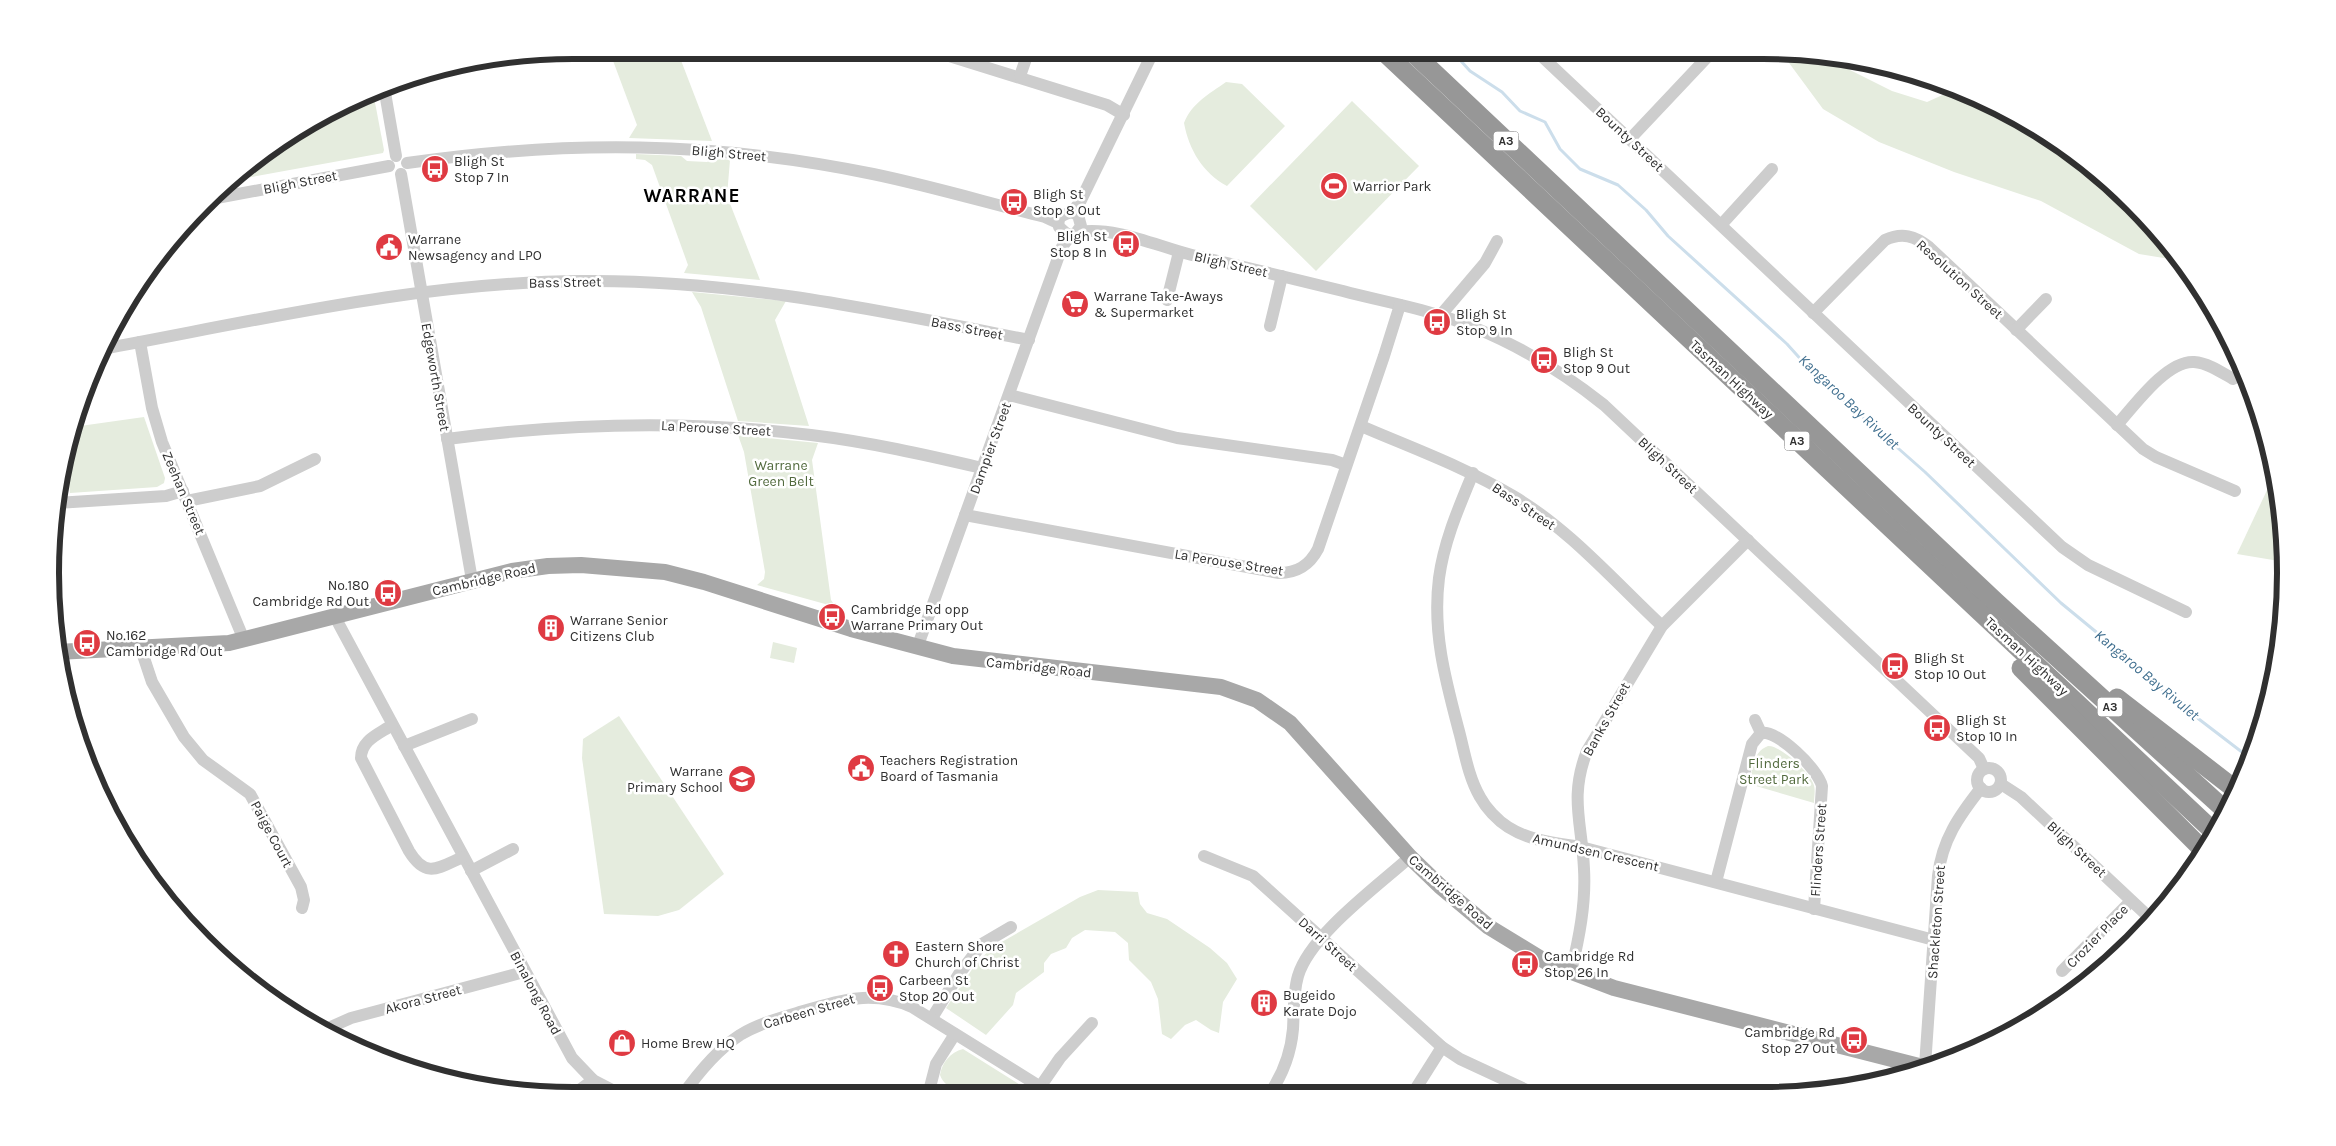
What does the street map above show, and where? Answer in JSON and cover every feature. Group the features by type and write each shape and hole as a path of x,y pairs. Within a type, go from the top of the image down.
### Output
{"highway":[{"name":"Tasman Highway","path":"1392,59 2209,828"},
{"name":"Tasman Highway","path":"1420,59 1996,602 2221,806"},
{"path":"1798,441 2199,846"},
{"path":"1996,602 2231,786"}],"main road":[{"name":"Cambridge Road","path":"65,652 207,646 244,640 472,580 548,566 612,566 664,572 917,648 977,660 1203,684 1240,693 1257,700 1290,723 1410,857 1440,886 1489,927 1548,963 1614,988 1914,1064"}],"street":[{"path":"961,59 1107,105 1124,115"},
{"path":"1020,76 1026,59"},
{"path":"1071,221 1150,59"},
{"name":"Bounty Street","path":"1547,59 1813,313 2071,555 2186,612"},
{"path":"1630,139 1706,59"},
{"name":"Edgeworth Street","path":"385,94 472,580"},
{"name":"Bligh Street","path":"222,197 398,165 492,152 574,146 638,146 719,151 795,160 874,174 1045,217 1071,221 1096,230 1179,252 1440,316 1511,345 1560,371 1604,405 1979,758 1984,769"},
{"path":"1721,225 1772,169"},
{"name":"Dampier Street","path":"917,648 1071,221"},
{"name":"Resolution Street","path":"1813,313 1880,244 1890,237 1903,235 1916,238 1929,248 2148,453 2235,491"},
{"path":"1440,316 1485,264 1497,242"},
{"name":"Bligh Street","path":"1167,300 1179,252"},
{"name":"Bligh Street","path":"1270,326 1282,276"},
{"name":"Bass Street","path":"111,347 420,293 553,281 693,284 784,295 1029,340"},
{"name":"Resolution Street","path":"2016,330 2046,299"},
{"name":"La Perouse Street","path":"965,515 1287,573 1305,566 1315,555 1361,426 1400,305"},
{"name":"Zeehan Street","path":"140,342 162,442 244,640"},
{"path":"2117,425 2166,372 2180,363 2200,363 2233,379"},
{"path":"1009,395 1177,438 1332,460 1346,465"},
{"name":"La Perouse Street","path":"447,439 591,426 664,425 742,428 811,435 903,450 982,468"},
{"name":"Bass Street","path":"1361,426 1473,473 1540,514 1662,626"},
{"path":"64,503 185,496 260,486 315,459"},
{"name":"Amundsen Crescent","path":"1473,473 1445,546 1437,608 1438,640 1442,668 1467,762 1479,796 1492,813 1508,827 1538,841 1581,847 1934,940"},
{"name":"Banks Street","path":"1571,972 1583,910 1584,866 1577,786 1585,756 1593,737 1662,626 1748,540"},
{"name":"Binalong Road","path":"336,617 524,972 572,1058 593,1080 607,1087"},
{"name":"Paige Court","path":"141,649 152,682 194,751 211,768 242,788 256,802 301,887 304,900 302,908"},
{"path":"404,746 472,719"},
{"path":"1716,882 1752,744 1761,733 1755,720"},
{"path":"392,725 365,743 361,750 361,758 409,851 419,865 429,870 463,857"},
{"name":"Flinders Street","path":"1761,733 1770,732 1781,739 1815,772 1821,781 1822,791 1814,909"},
{"path":"1992,768 1999,772 2000,784 1990,792 1981,788 1977,778 1984,769 1992,768"},
{"name":"Bligh Street","path":"2000,784 2021,797 2147,915"},
{"name":"Shackleton Street","path":"1924,1061 1941,854 1955,823 1981,788"},
{"path":"471,871 513,849"},
{"name":"Darri Street","path":"1204,856 1253,876 1442,1047 1460,1059 1522,1087"},
{"path":"1274,1087 1290,1050 1298,976 1306,958 1322,938 1410,857"},
{"name":"Crozier Place","path":"2062,971 2131,900"},
{"path":"932,1018 959,974 982,944 1003,926"},
{"name":"Akora Street","path":"332,1026 351,1018 524,972"},
{"name":"Carbeen Street","path":"689,1087 707,1065 729,1043 767,1022 831,1002 858,996 879,997 899,1001 932,1018 1038,1087"},
{"path":"1048,1087 1060,1058 1092,1022"},
{"path":"930,1087 936,1064 955,1034"},
{"path":"1417,1087 1442,1047"},
{"path":"583,1087 593,1080"}],"green space":[{"path":"612,59 680,59 712,141 629,138 637,125"},
{"path":"1787,60 1839,65 1892,91 1927,102 1947,93 1960,98 2020,128 2049,145 2076,165 2127,209 2170,259 2139,254 2041,201 1954,172 1879,142 1823,109"},
{"path":"1226,82 1242,84 1285,126 1227,186 1218,181 1198,160 1189,142 1184,123 1196,104"},
{"path":"374,99 383,153 243,179 287,145 346,112"},
{"name":"Warrior Park","path":"1352,101 1419,166 1316,271 1250,206"},
{"path":"636,154 681,156 687,161 707,162 714,158 730,160 727,196 760,280 684,273 688,265 652,165 645,160 636,159"},
{"name":"Warrane Green Belt","path":"692,292 786,301 775,320 809,426 738,421 701,307"},
{"path":"144,417 165,478 164,483 157,487 70,493 68,476 80,426"},
{"name":"Warrane Green Belt","path":"738,435 818,443 812,460 831,600 836,607 757,585 764,579 765,572 744,452"},
{"path":"2269,485 2273,506 2277,561 2237,554"},
{"path":"773,642 797,648 794,663 770,658"},
{"path":"619,716 724,874 679,910 658,916 604,914 582,758 583,739"},
{"name":"Flinders Street Park","path":"1768,746 1786,754 1806,772 1814,785 1814,803 1749,784 1756,757 1759,752"},
{"path":"1098,890 1138,892 1140,904 1147,913 1167,919 1210,948 1227,963 1237,979 1223,1002 1219,1033 1196,1020 1185,1025 1171,1039 1162,1034 1158,999 1151,982 1129,960 1128,943 1115,932 1085,930 1072,938 1066,948 1051,954 1044,963 1044,972 1016,993 1013,1005 986,1035 946,1008 977,962 993,947 1080,897"},
{"path":"963,1049 1024,1087 951,1087 946,1084 940,1075 943,1066 947,1059 958,1050"}],"waterway":[{"name":"Kangaroo Bay Rivulet","path":"1459,59 1470,71 1502,92 1520,111 1545,122 1560,149 1580,169 1618,185 1646,210 1668,236 1787,344 1814,374 1925,472 2061,603 2135,664 2170,697 2244,754"}],"place":[{"name":"Bligh St Stop 7 In","path":"435,169"},
{"name":"Warrior Park","path":"1334,186"},
{"name":"Bligh St Stop 8 Out","path":"1014,202"},
{"name":"Bligh St Stop 8 In","path":"1126,244"},
{"name":"Warrane Newsagency and LPO","path":"389,247"},
{"name":"Warrane Take-Aways & Supermarket","path":"1075,304"},
{"name":"Bligh St Stop 9 In","path":"1437,322"},
{"name":"Bligh St Stop 9 Out","path":"1544,360"},
{"name":"No.180 Cambridge Rd Out","path":"388,593"},
{"name":"Cambridge Rd opp Warrane Primary Out","path":"832,617"},
{"name":"Warrane Senior Citizens Club","path":"551,628"},
{"name":"No.162 Cambridge Rd Out","path":"87,643"},
{"name":"Bligh St Stop 10 Out","path":"1895,666"},
{"name":"Bligh St Stop 10 In","path":"1937,728"},
{"name":"Teachers Registration Board of Tasmania","path":"861,768"},
{"name":"Warrane Primary School","path":"742,779"},
{"name":"Eastern Shore Church of Christ","path":"896,954"},
{"name":"Cambridge Rd Stop 26 In","path":"1525,964"},
{"name":"Carbeen St Stop 20 Out","path":"880,988"},
{"name":"Bugeido Karate Dojo","path":"1264,1003"},
{"name":"Cambridge Rd Stop 27 Out","path":"1854,1040"},
{"name":"Home Brew HQ","path":"622,1043"}],"district":[{"name":"WARRANE","path":"692,195"}]}
